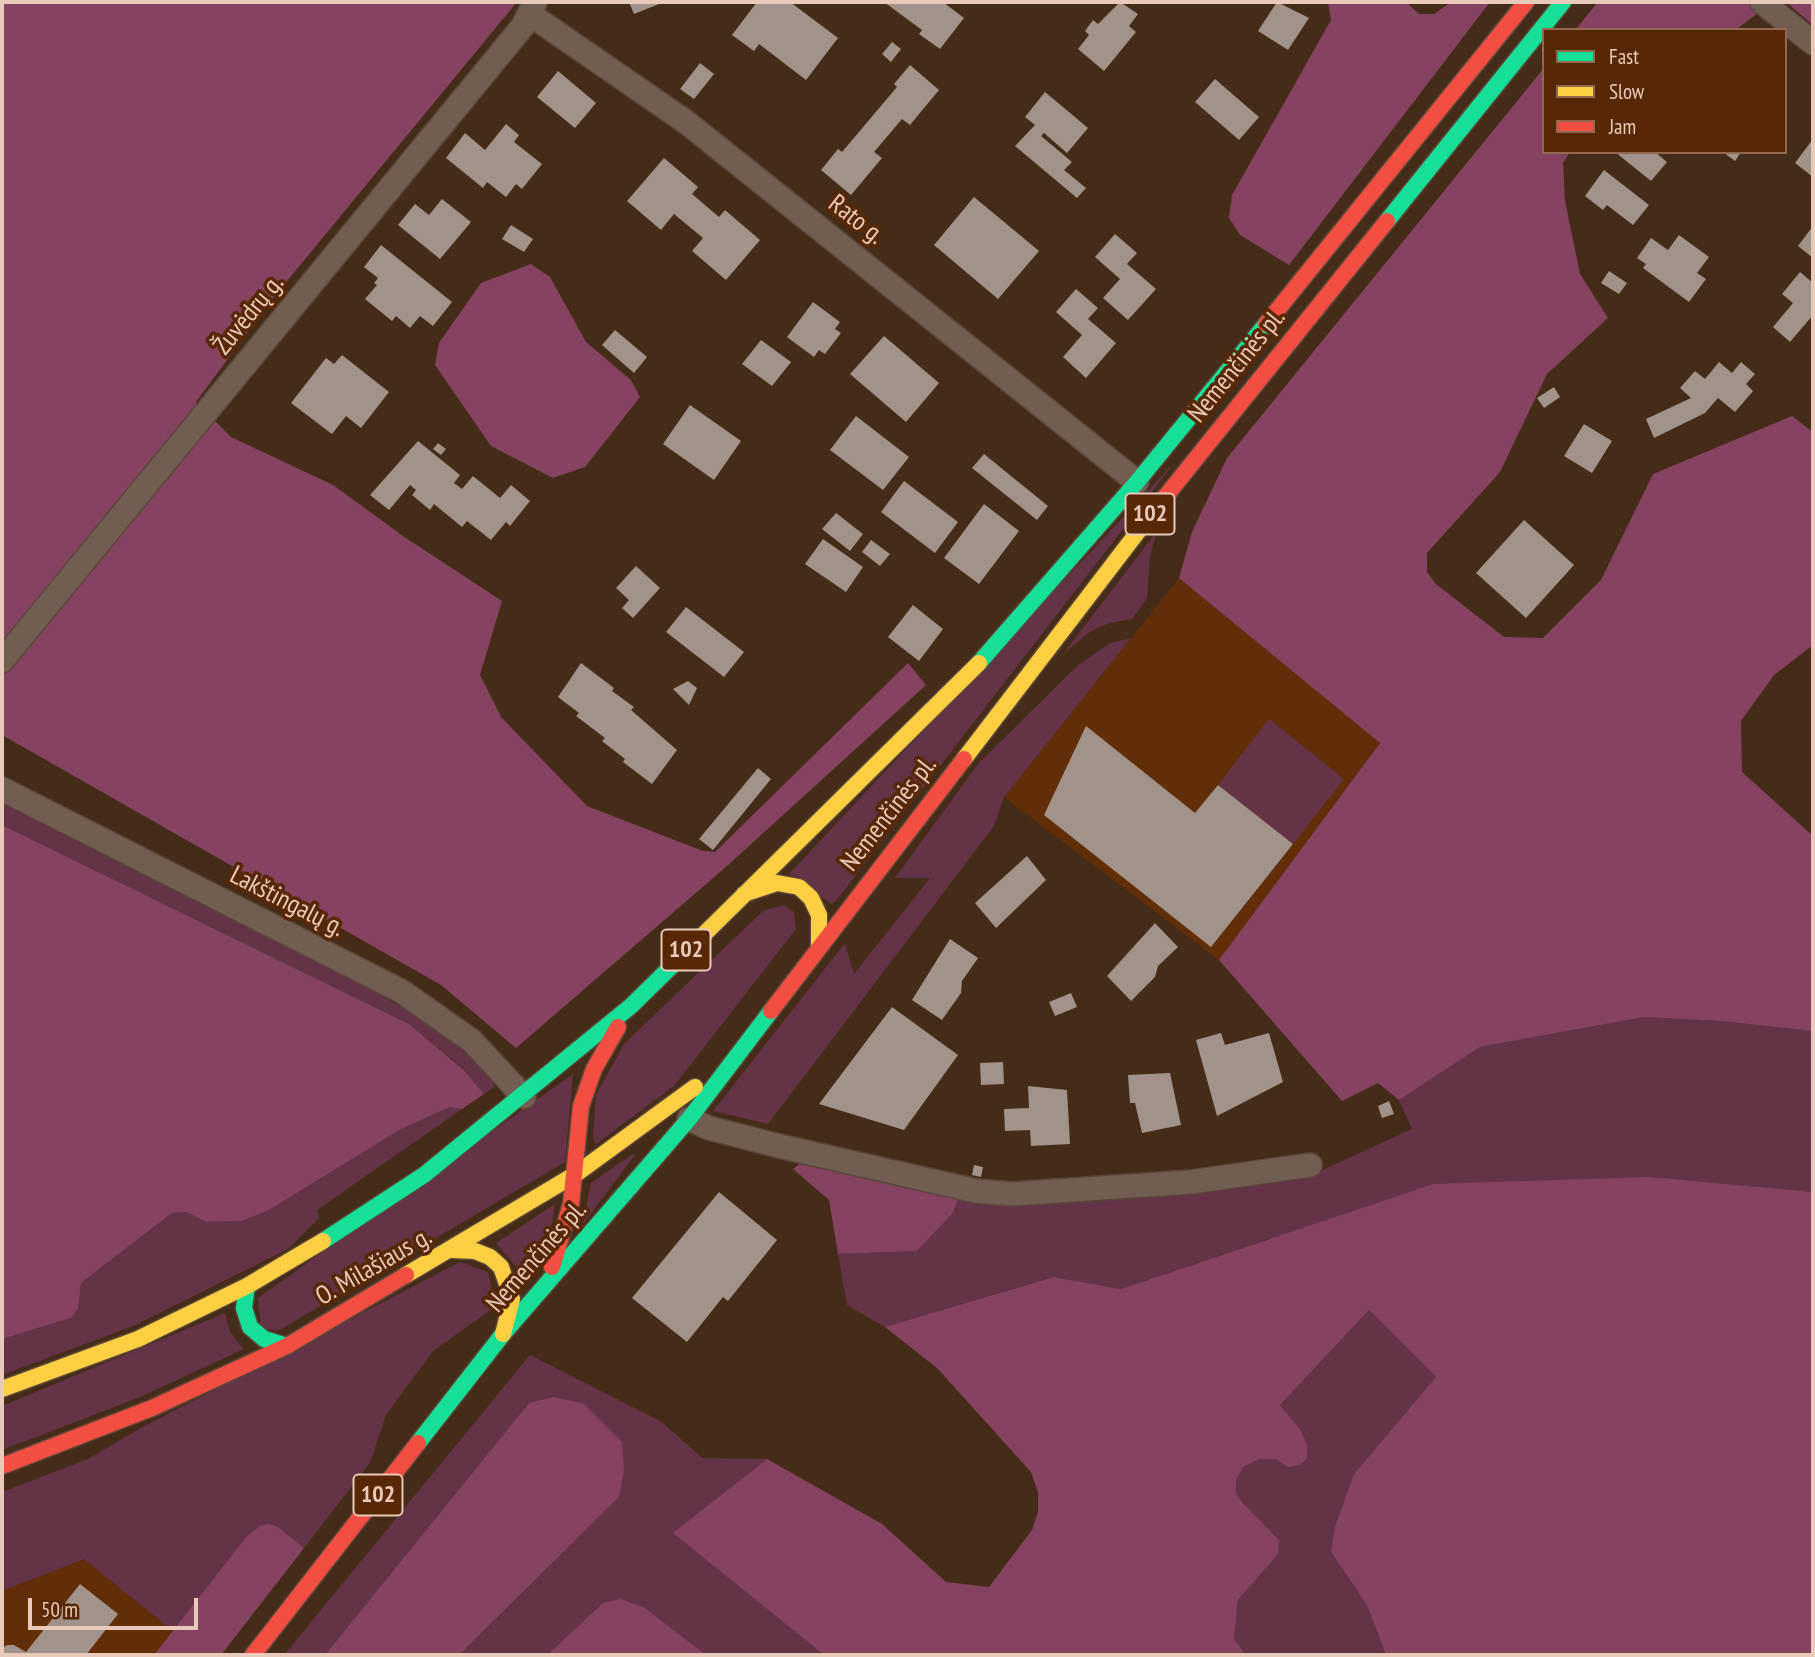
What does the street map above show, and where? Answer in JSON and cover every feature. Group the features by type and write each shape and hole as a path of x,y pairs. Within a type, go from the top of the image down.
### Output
{"main road":[{"name":"Nemenčinės pl.","path":"631,1006 997,645 1137,482 1526,2"},
{"name":"Nemenčinės pl.","path":"1542,28 1563,2"},
{"name":"Nemenčinės pl.","path":"253,1655 503,1334 689,1119 738,1051 1140,528 1542,28"},
{"path":"742,895 777,883 799,887 811,898 819,915 819,946"},
{"name":"O. Milašiaus g.","path":"2,1389 138,1339 247,1286 343,1230 424,1175 524,1097 631,1006"},
{"name":"102","path":"548,1280 571,1204 581,1106 594,1069 631,1006"},
{"name":"O. Milašiaus g.","path":"2,1466 152,1408 287,1346 576,1174 665,1111 738,1051"},
{"path":"452,1250 475,1251 491,1257 501,1267 512,1299 503,1334"},
{"path":"247,1286 244,1308 250,1327 264,1339 287,1346"}],"street":[{"path":"1762,2 1813,43"},
{"name":"Rato g.","path":"533,8 686,122 1137,482"},
{"name":"Žuvėdrų g.","path":"2,661 533,8"},
{"name":"Lakštingalų g.","path":"2,789 401,991 472,1041 524,1097"},
{"path":"689,1119 709,1128 779,1146 976,1191 1000,1193 1191,1182 1310,1166"}],"shaded area":[{"path":"2,2 517,2 273,298 196,402 231,437 333,485 403,536 502,601 480,675 501,717 587,806 703,851 715,852 908,663 926,685 727,866 516,1048 441,985 2,735"},
{"path":"1328,2 1406,2 1419,14 1434,14 1451,2 1490,2 1289,265 1240,235 1229,218 1232,195 1331,20"},
{"path":"1598,2 1773,2 1738,28 1577,28"},
{"path":"1786,2 1813,2 1813,25"},
{"path":"1542,70 1542,154 1569,154 1563,163 1565,201 1580,274 1608,318 1547,374 1500,472 1427,553 1427,572 1436,584 1504,637 1543,638 1601,580 1653,474 1792,416 1813,432 1813,645 1774,675 1741,721 1742,772 1813,836 1813,1031 1721,1021 1644,1017 1480,1047 1399,1100 1378,1083 1342,1101 1219,960 1380,743 1179,578 1192,532 1227,458"},
{"path":"531,264 550,277 586,342 631,380 640,397 585,467 553,478 491,446 435,365 439,343 481,283"},
{"path":"1174,463 835,902 831,904 789,874"},
{"path":"1157,531 1150,556 1147,598 1132,619 1109,623 1091,631 1064,653"},
{"path":"1179,578 1380,743 1219,960 1004,797"},
{"path":"1131,638 1004,797 994,826 768,1124 713,1111 845,943 854,974 930,878 895,878 978,764 1077,666 1110,643"},
{"path":"1269,719 1344,779 1293,844 1218,785"},
{"path":"2,802 374,991 433,1026 491,1077 494,1087 484,1094 465,1070 409,1024 2,825"},
{"path":"2,825 409,1024 465,1071 484,1094 462,1109 450,1107 401,1129 269,1210 242,1221 207,1222 186,1212 172,1213 81,1283 78,1309 71,1318 2,1339"},
{"path":"783,905 794,912 796,929 674,1086 596,1144 593,1138 596,1095 624,1044 763,911"},
{"path":"1644,1017 1721,1021 1813,1031 1813,1192 1651,1177 1268,1239 1121,1289 1052,1277 885,1327 847,1305 838,1254 917,1251 953,1213 958,1198 1316,1173 1412,1129 1399,1100 1480,1047"},
{"path":"573,1074 565,1162 278,1331 261,1328 258,1298"},
{"path":"450,1107 462,1109 317,1210 319,1218 288,1249 131,1327 2,1375 2,1339 71,1318 78,1309 81,1283 172,1213 186,1212 207,1222 242,1221 269,1210 401,1129"},
{"path":"635,1155 583,1224 591,1183"},
{"path":"809,1157 958,1198 953,1213 917,1251 838,1254 829,1200 793,1169"},
{"path":"1651,1177 1813,1192 1813,1655 1386,1655 1367,1605 1331,1552 1335,1527 1354,1474 1436,1377 1369,1310 1280,1405 1299,1428 1307,1444 1307,1458 1300,1465 1288,1467 1276,1459 1259,1459 1243,1467 1236,1480 1236,1493 1243,1503 1279,1540 1278,1554 1238,1600 1234,1639 1246,1655 823,1654 673,1533 767,1459 882,1524 946,1582 989,1587 1032,1530 1038,1512 1038,1492 1031,1472 937,1368 885,1327 1053,1277 1121,1289 1433,1184"},
{"path":"555,1204 552,1224 520,1271 496,1243"},
{"path":"460,1262 488,1272 494,1301 489,1311 433,1351 386,1415 370,1463 304,1548 278,1527 246,1537 173,1631 84,1559 2,1591 2,1492 88,1459 141,1428"},
{"path":"1369,1310 1436,1377 1354,1474 1331,1552 1367,1605 1386,1655 1246,1655 1234,1639 1238,1600 1278,1554 1279,1540 1243,1503 1236,1493 1236,1480 1243,1467 1259,1459 1276,1459 1299,1428 1280,1405"},
{"path":"225,1313 230,1332 244,1349 138,1398 2,1450 2,1406"},
{"path":"530,1355 662,1422 702,1458 767,1459 674,1533 823,1654 829,1655 706,1655 645,1608 603,1603 547,1655 459,1655 619,1497 529,1403 325,1655 284,1655"},
{"path":"554,1397 584,1404 622,1442 624,1471 619,1497 459,1655 325,1655 529,1403"},
{"path":"269,1524 278,1527 304,1548 221,1655 154,1655 246,1537 260,1526"},
{"path":"84,1559 173,1631 154,1655 2,1655 2,1591"},
{"path":"621,1599 645,1608 706,1655 547,1655 603,1603"}],"building":[{"path":"629,2 664,2 634,14"},
{"path":"757,2 790,2 838,38 806,80 759,44 754,51 732,35"},
{"path":"884,2 943,2 964,18 940,49 919,34 922,30"},
{"path":"1120,2 1138,14 1129,26 1136,32 1104,71 1078,49 1089,35 1085,31 1093,20 1098,24"},
{"path":"1277,2 1309,18 1288,50 1258,31"},
{"path":"892,42 901,49 891,62 882,54"},
{"path":"700,63 714,74 694,99 680,89"},
{"path":"910,65 939,90 910,125 902,119 874,152 882,158 851,195 821,170 838,149 842,152 897,87 894,84"},
{"path":"558,71 596,103 575,128 537,97"},
{"path":"1215,79 1259,117 1239,140 1195,102"},
{"path":"1045,92 1088,128 1067,153 1044,133 1041,136 1072,162 1064,170 1086,188 1077,198 1015,146 1035,125 1025,117"},
{"path":"506,124 519,135 514,142 542,164 522,189 516,184 506,197 487,182 483,188 446,158 465,133 485,150"},
{"path":"1813,139 1813,177 1795,163"},
{"path":"1617,154 1657,154 1667,162 1651,181"},
{"path":"1726,154 1740,154 1735,161"},
{"path":"664,158 698,187 692,194 719,217 725,210 760,240 726,280 692,251 703,238 674,214 661,230 627,201"},
{"path":"1604,170 1649,205 1633,225 1607,205 1603,210 1585,196"},
{"path":"974,197 1039,251 998,299 934,245"},
{"path":"442,199 471,222 440,259 398,225 415,204 429,215"},
{"path":"511,225 533,239 524,252 502,239"},
{"path":"1813,226 1813,258 1798,246"},
{"path":"1115,234 1137,253 1127,264 1156,289 1128,320 1103,298 1120,279 1095,257"},
{"path":"1679,235 1709,257 1697,273 1706,279 1689,302 1643,268 1646,264 1637,258 1651,238 1668,250"},
{"path":"381,245 452,302 433,326 420,316 410,328 396,316 392,321 365,299 377,285 374,283 378,278 364,267"},
{"path":"1609,271 1627,283 1619,294 1601,283"},
{"path":"1800,272 1813,283 1813,315 1790,342 1773,327 1793,303 1782,294"},
{"path":"1076,289 1098,308 1088,319 1116,343 1086,378 1063,357 1082,335 1056,312"},
{"path":"813,302 840,322 835,329 841,333 825,354 819,350 814,357 787,337"},
{"path":"615,330 647,357 634,373 602,345"},
{"path":"884,336 939,383 906,422 850,374"},
{"path":"761,340 791,362 772,386 742,364"},
{"path":"342,355 389,392 361,428 346,416 332,434 291,403 326,358 334,364"},
{"path":"1719,362 1732,373 1741,362 1755,374 1746,384 1753,391 1735,412 1718,398 1705,413 1654,438 1646,419 1691,398 1680,388 1695,371 1705,379"},
{"path":"1554,387 1560,397 1544,408 1537,398"},
{"path":"690,405 741,441 714,480 663,444"},
{"path":"856,416 909,457 883,490 830,450"},
{"path":"1584,424 1612,441 1592,473 1564,456"},
{"path":"418,441 460,475 454,483 462,489 473,476 500,498 511,485 530,501 510,526 506,522 491,540 467,521 462,527 434,504 430,510 412,495 416,490 410,485 389,510 370,495"},
{"path":"438,443 446,449 441,455 433,449"},
{"path":"984,454 1048,506 1037,520 972,468"},
{"path":"904,481 958,522 935,553 881,512"},
{"path":"984,504 1019,531 979,584 944,558"},
{"path":"836,513 863,534 850,551 822,529"},
{"path":"1524,520 1574,565 1526,618 1476,573"},
{"path":"823,539 863,567 846,592 805,564"},
{"path":"871,540 890,554 880,566 862,552"},
{"path":"636,566 660,588 633,618 622,608 629,600 616,588"},
{"path":"913,605 943,629 919,661 888,637"},
{"path":"686,607 744,652 724,677 666,632"},
{"path":"581,663 614,688 612,691 634,707 631,710 677,750 652,784 623,762 625,759 602,741 605,738 576,716 579,713 558,697"},
{"path":"688,681 697,688 689,705 673,689"},
{"path":"1086,726 1195,813 1218,785 1293,844 1211,947 1044,815"},
{"path":"758,768 771,779 713,850 699,839"},
{"path":"1027,856 1046,880 996,928 975,903"},
{"path":"1155,923 1178,947 1158,966 1155,977 1131,1001 1107,976"},
{"path":"950,939 978,958 962,981 961,993 942,1020 912,1000"},
{"path":"1071,993 1077,1007 1055,1016 1049,1002"},
{"path":"892,1007 958,1055 904,1130 819,1104"},
{"path":"1221,1033 1225,1045 1269,1033 1283,1082 1217,1116 1196,1040"},
{"path":"1003,1062 1004,1084 981,1085 980,1063"},
{"path":"1170,1073 1181,1125 1142,1133 1135,1103 1130,1103 1128,1075"},
{"path":"1028,1086 1067,1090 1070,1144 1031,1146 1030,1130 1005,1131 1004,1109 1029,1108"},
{"path":"1389,1101 1394,1114 1382,1118 1378,1106"},
{"path":"974,1165 983,1167 981,1177 972,1175"},
{"path":"719,1192 777,1240 728,1301 723,1297 687,1342 632,1298"},
{"path":"80,1584 118,1614 86,1655 2,1655 2,1648 7,1645 14,1645 26,1652"}],"traffic: fast":[{"path":"1542,28 1563,2"},
{"path":"1387,221 1542,28"},
{"path":"979,663 1137,482 1266,324"},
{"path":"323,1241 424,1175 631,1006 684,954"},
{"path":"418,1443 503,1334 689,1119 771,1011"},
{"path":"247,1286 244,1308 250,1327 264,1339 287,1346"}],"traffic: slow":[{"path":"964,759 1153,512"},
{"path":"684,954 979,663"},
{"path":"744,894 777,883 799,887 811,898 819,915 819,946"},
{"path":"406,1275 576,1174 695,1087"},
{"path":"2,1389 138,1339 247,1286 323,1241"},
{"path":"452,1250 475,1251 490,1257 501,1267 512,1299 503,1334"}],"traffic: jam":[{"path":"1266,324 1526,2"},
{"path":"1153,512 1387,221"},
{"path":"771,1011 964,759"},
{"path":"552,1267 571,1204 581,1106 594,1069 618,1027"},
{"path":"2,1466 152,1408 287,1346 406,1275"},
{"path":"253,1655 418,1443"}]}
